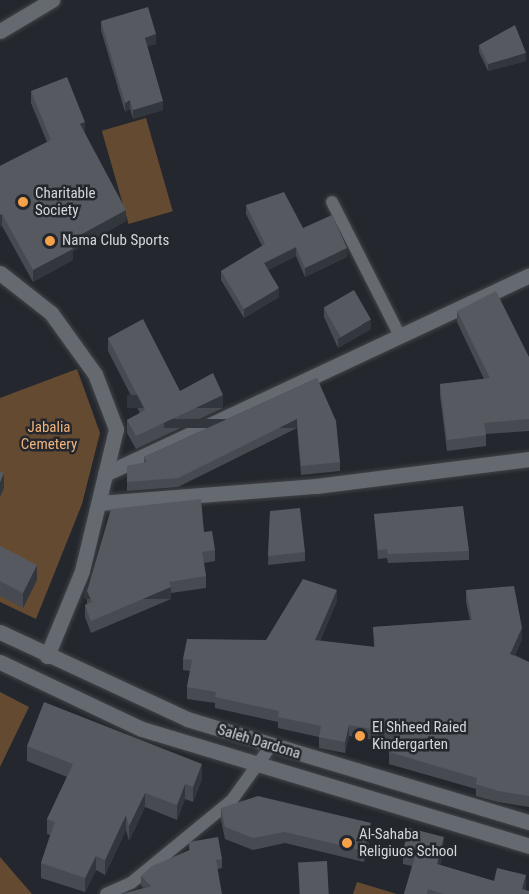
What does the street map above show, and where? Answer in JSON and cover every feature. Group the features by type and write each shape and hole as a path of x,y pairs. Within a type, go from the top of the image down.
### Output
{"street":[{"path":"0,31 52,0"},
{"path":"0,273 51,313 95,374 116,429 82,571 47,656"},
{"path":"105,474 529,275"},
{"path":"99,503 316,486 529,459"},
{"name":"Saleh Dardona","path":"0,632 147,704 270,747 529,822"},
{"name":"Saleh Dardona","path":"0,662 142,729 256,767 529,846"}],"lane":[{"path":"332,202 400,336"},
{"path":"106,894 131,883 232,800 270,747"}],"green space":[{"path":"146,118 173,211 129,224 102,131"},
{"name":"Jabalia Cemetery","path":"77,369 100,433 82,504 36,619 0,602 0,398"},
{"path":"0,692 29,707 0,767"},
{"path":"0,857 32,894 0,894"},
{"path":"357,882 397,894 353,894"}],"building":[{"path":"148,7 156,34 145,38 163,101 133,110 130,100 125,103 101,21"},
{"path":"515,25 526,53 488,64 479,45"},
{"path":"67,77 85,122 80,124 126,210 69,241 73,249 33,270 2,214 0,215 0,166 51,140 31,91"},
{"path":"284,192 303,228 332,215 347,248 305,268 296,247 264,263 279,288 244,309 221,271 265,244 246,205"},
{"path":"354,290 371,319 341,337 324,308"},
{"path":"496,291 529,357 529,419 484,423 486,435 447,440 440,384 490,378 457,311"},
{"path":"143,319 180,391 213,373 223,395 136,436 127,420 145,410 108,338"},
{"path":"317,378 336,421 340,462 301,466 297,419 178,478 127,482 127,466 147,462 144,457"},
{"path":"201,499 204,532 212,531 215,550 202,552 206,576 169,582 171,587 91,621 85,605 92,602 87,591 111,509"},
{"path":"463,506 469,551 388,554 387,549 378,550 374,514"},
{"path":"300,508 305,552 268,556 270,511"},
{"path":"0,546 37,565 23,593 0,581"},
{"path":"303,579 337,590 315,640 375,647 373,627 472,620 466,590 514,586 522,628 510,654 529,662 529,796 498,791 476,784 477,778 389,752 395,733 349,725 345,742 319,737 321,726 278,717 279,711 215,697 216,692 187,687 192,660 183,659 187,639 266,640"},
{"path":"44,702 202,764 193,787 185,784 177,805 145,793 129,826 126,815 105,860 96,856 85,878 41,863 55,822 47,819 73,764 27,746"},
{"path":"258,796 371,823 364,851 285,832 253,838 225,827 221,808"},
{"path":"409,828 444,837 437,864 494,881 497,868 526,875 522,889 529,891 529,894 444,894 428,889 427,894 404,894 416,854 403,850"},
{"path":"218,837 222,859 216,860 222,894 122,894 151,886 141,876 152,866 190,850 189,842"},
{"path":"327,861 329,894 300,894 298,863"}],"place":[{"name":"Charitable Society","path":"23,202"},
{"name":"Nama Club Sports","path":"50,241"},
{"name":"El Shheed Raied Kindergarten","path":"360,736"},
{"name":"Al-Sahaba Religiuos School","path":"347,843"}]}
